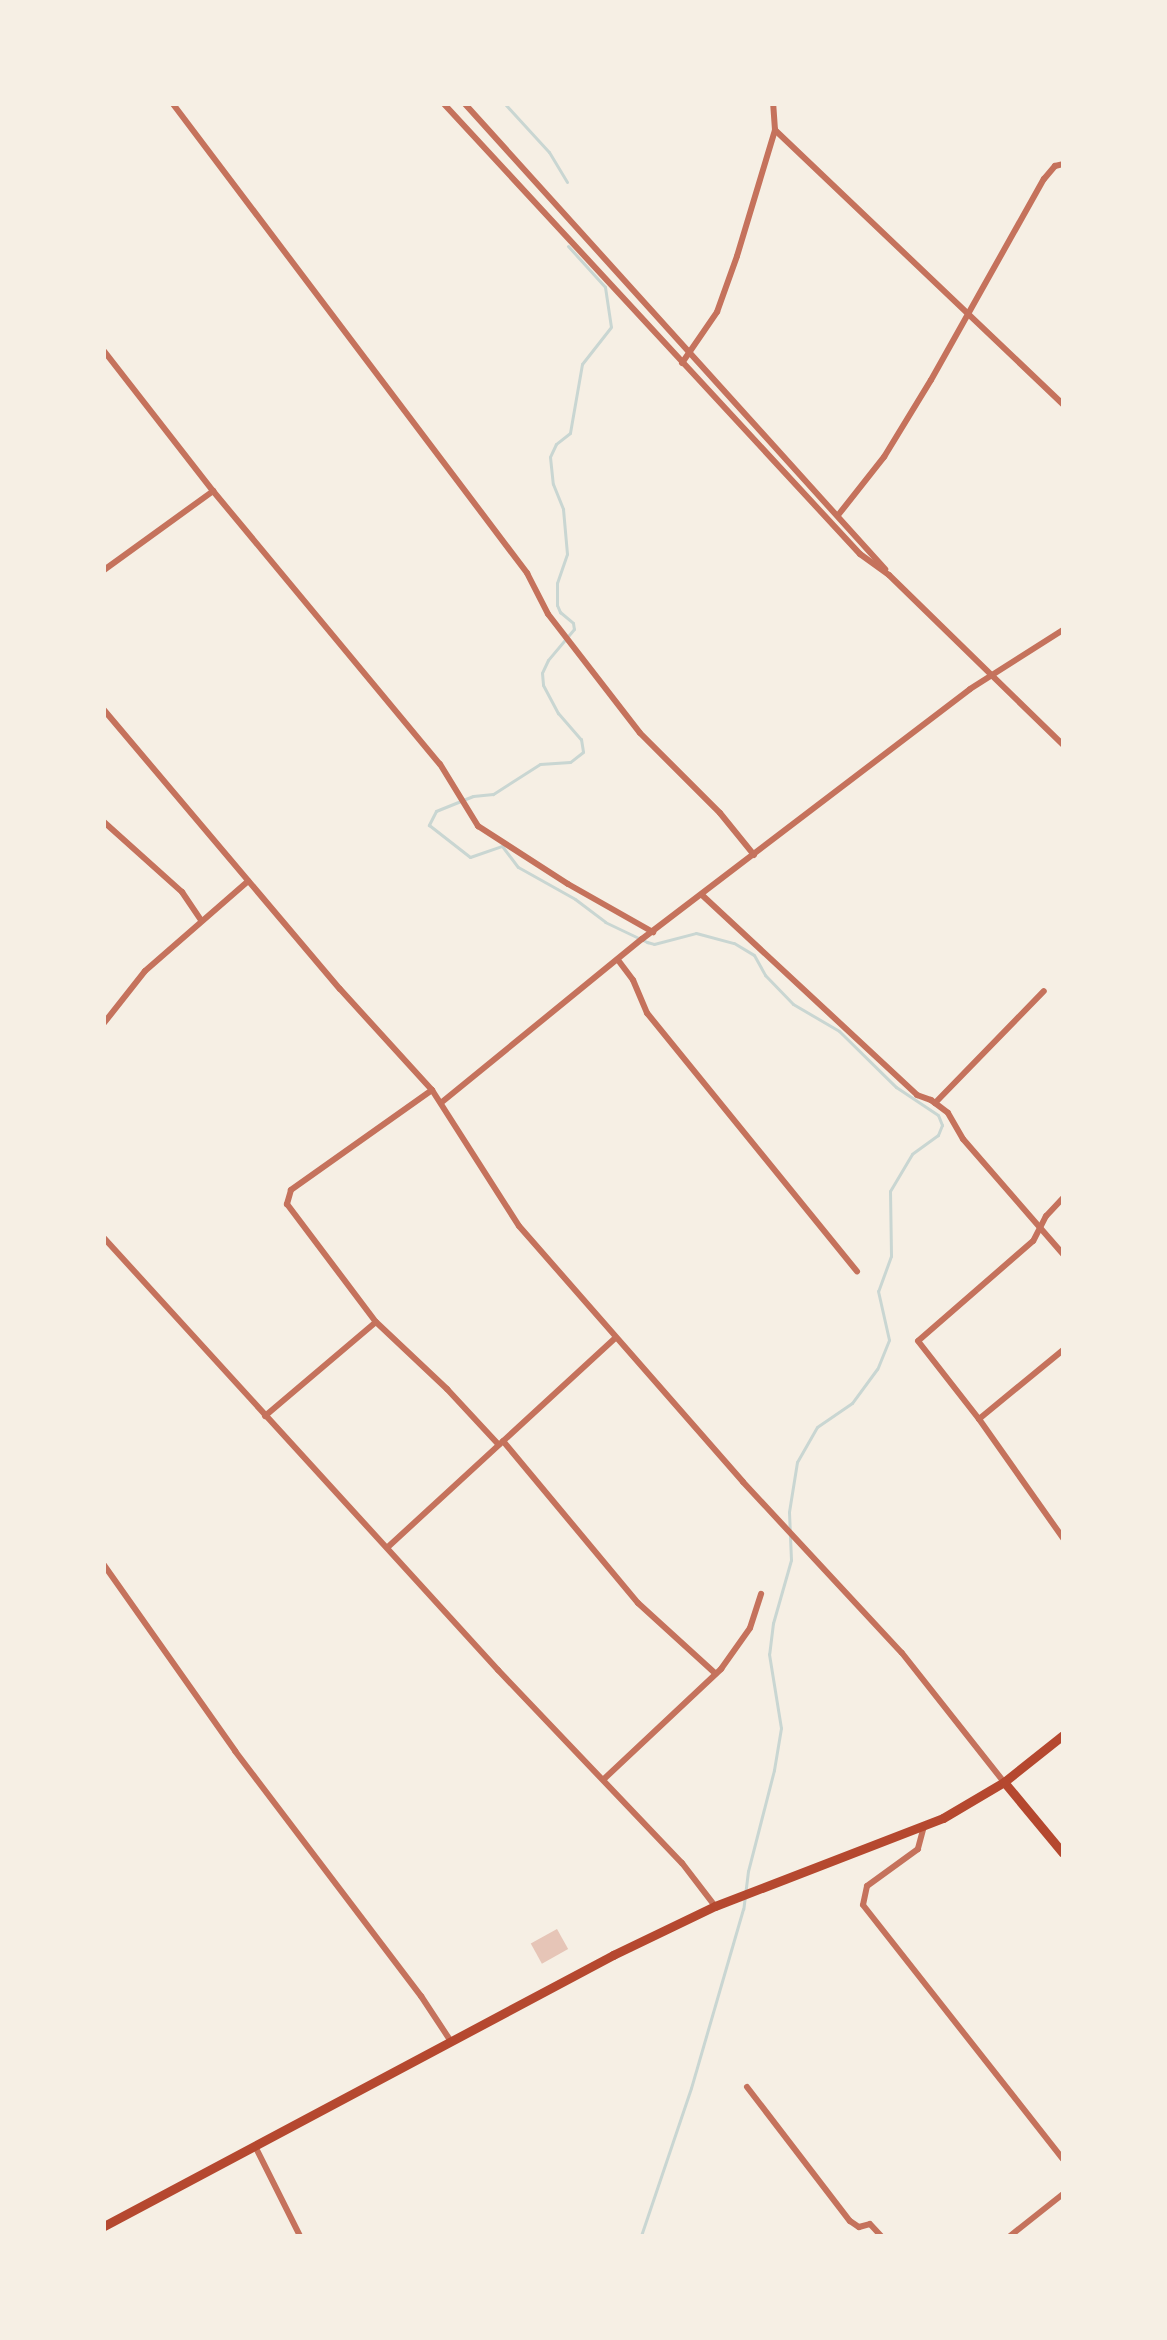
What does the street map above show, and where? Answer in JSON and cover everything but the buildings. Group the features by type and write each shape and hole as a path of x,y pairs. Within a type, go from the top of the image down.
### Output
{"main road":[{"path":"104,2226 613,1955 715,1906 924,1826 968,1805 1004,1782 1063,1735"},
{"path":"1004,1782 1063,1853"}],"street":[{"path":"173,104 527,573 548,614 640,733 720,813 754,855"},
{"path":"444,104 860,554 889,575"},
{"path":"465,104 839,514 889,575 1063,745"},
{"path":"682,363 717,312 775,130 773,104"},
{"path":"775,130 969,311 1063,404"},
{"path":"839,514 884,457 1044,179 1055,166 1063,164"},
{"path":"104,351 213,491 440,764 478,826 568,884 653,932"},
{"path":"104,570 213,491"},
{"path":"442,1102 653,932 991,673 1063,630"},
{"path":"104,710 248,881 442,1102 503,1204 615,1338 902,1653 1004,1782"},
{"path":"104,822 182,892 201,920"},
{"path":"104,1023 145,971 248,881"},
{"path":"702,895 917,1095 948,1113 963,1139 1063,1254"},
{"path":"618,960 633,980 647,1013 857,1271"},
{"path":"935,1103 1044,991"},
{"path":"432,1090 297,1186 287,1196 287,1204 376,1322 501,1443 638,1603 716,1674"},
{"path":"1063,1198 1046,1216 1033,1241 918,1341 979,1419 1063,1538"},
{"path":"104,1238 265,1416 389,1546 498,1670 682,1863 715,1906"},
{"path":"265,1416 376,1322"},
{"path":"389,1546 615,1338"},
{"path":"979,1419 1063,1350"},
{"path":"104,1565 235,1751 421,1996 450,2040"},
{"path":"604,1779 716,1674 750,1628 761,1594"},
{"path":"924,1826 918,1849 867,1886 862,1898 863,1905 1063,2159"},
{"path":"747,2087 850,2221 859,2227 870,2224 881,2236"},
{"path":"255,2146 300,2236"},
{"path":"1010,2236 1063,2194"}],"waterway":[{"path":"505,104 549,152 567,182"},
{"path":"568,246 605,287 611,327 582,364 570,433 556,444 550,457 553,484 563,509 567,554 557,583 557,605 560,612 573,623 574,629 548,660 542,673 543,685 558,713 581,739 583,752 570,762 540,764 493,794 473,796 436,811 429,825 470,857 502,846 518,867 575,899 605,922 647,942 654,944 696,933 734,943 754,955 765,975 793,1004 839,1031 896,1087 938,1115 942,1125 938,1135 912,1154 890,1191 891,1256 878,1291 889,1340 877,1369 852,1403 817,1427 797,1462 789,1512 791,1560 773,1623 769,1654 781,1728 774,1770 748,1871 743,1909 691,2088 641,2236"}]}
